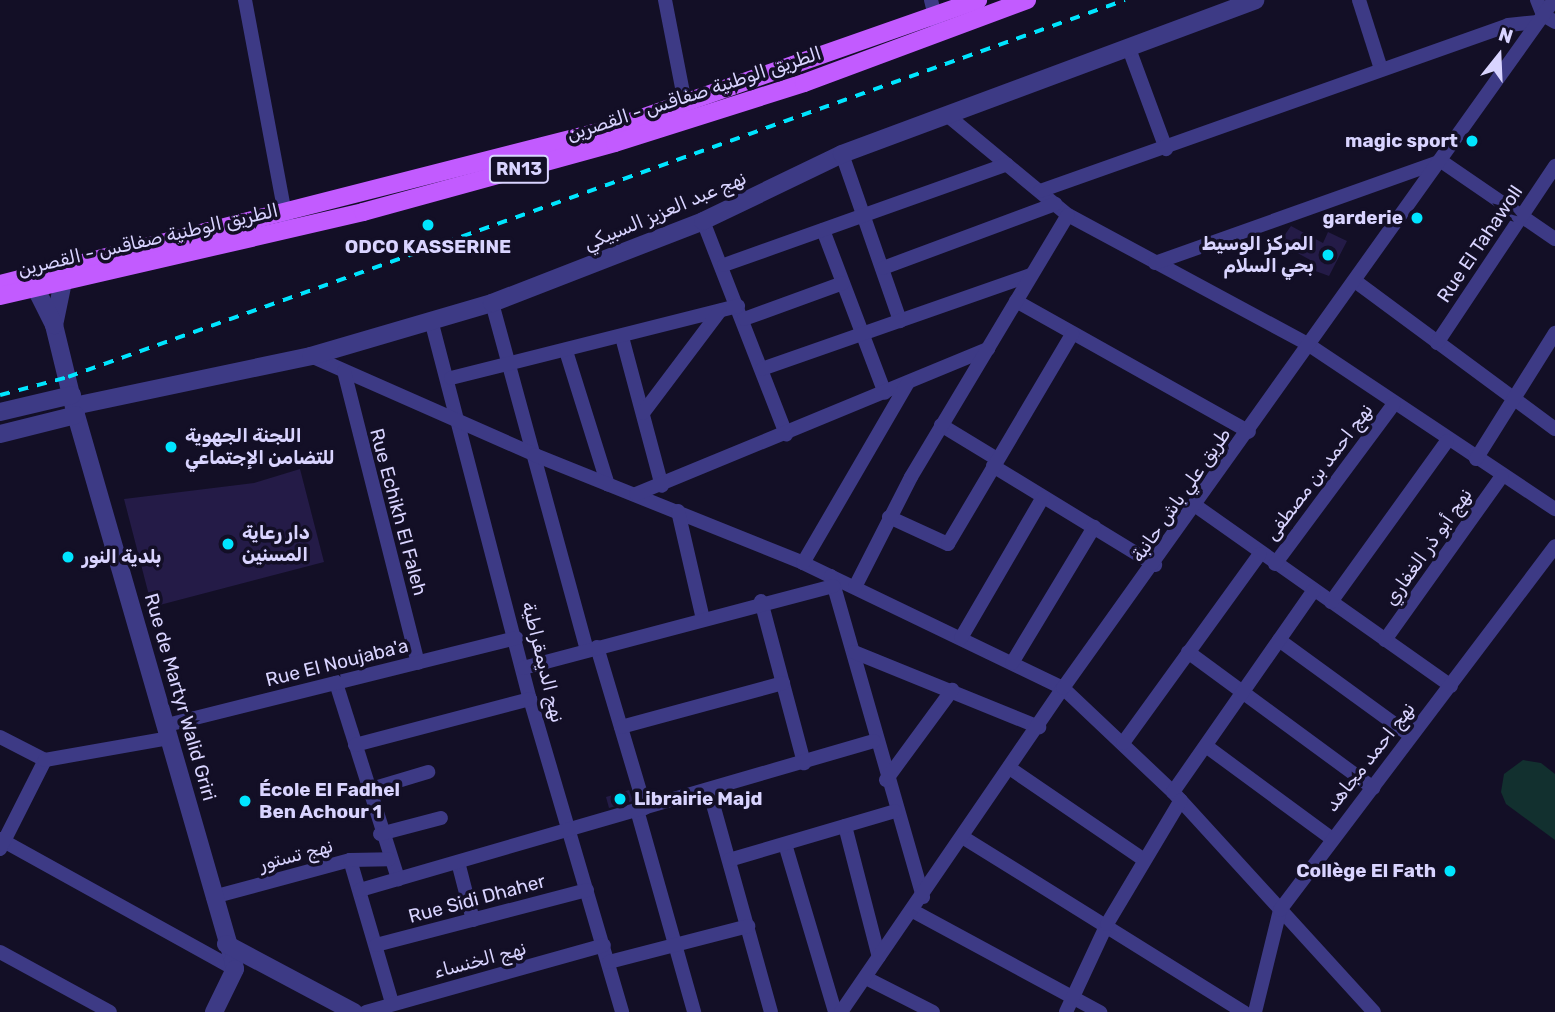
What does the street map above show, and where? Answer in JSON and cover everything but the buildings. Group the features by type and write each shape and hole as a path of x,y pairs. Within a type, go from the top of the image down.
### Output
{"main road":[{"name":"الطريق الوطنية صفاقس - القصرين","path":"937,25 978,0"},
{"name":"الطريق الوطنية صفاقس - القصرين","path":"0,296 32,283 613,136 687,114 937,25 1027,0"},
{"name":"الطريق الوطنية صفاقس - القصرين","path":"0,284 32,283"}],"street":[{"path":"245,0 286,220"},
{"path":"665,0 687,114"},
{"path":"931,0 937,25"},
{"name":"نهج عبد العزيز السبيكي","path":"0,412 74,405 311,356 492,303 703,221 842,154 1255,0"},
{"path":"1359,0 1381,69"},
{"path":"1040,191 1166,149 1508,25 1545,20 1537,0"},
{"name":"طريق علي باش حانبة","path":"841,1012 964,838 1063,688 1155,565 1309,345 1545,20 1554,0"},
{"path":"1128,46 1166,149"},
{"path":"947,114 1068,215 1309,345 1447,441 1555,509"},
{"path":"842,154 900,321"},
{"path":"1155,263 1441,161 1555,239"},
{"path":"724,265 1007,164"},
{"name":"Rue El Tahawoll","path":"1437,343 1555,166"},
{"path":"883,268 1055,204"},
{"path":"855,587 889,517 941,425 1068,215"},
{"path":"703,221 724,265 786,434"},
{"path":"823,230 885,393"},
{"path":"762,369 1031,275"},
{"name":"Rue de Martyr Walid Griri","path":"61,276 54,325 74,405 234,969"},
{"path":"1355,281 1555,429"},
{"path":"32,283 54,325"},
{"path":"451,378 720,312 741,312 843,283"},
{"path":"1016,301 1249,432"},
{"path":"492,303 507,364 592,649 621,727 694,1012"},
{"path":"643,413 720,312"},
{"name":"نهج الديمقراطية","path":"431,320 451,378 459,421 530,699 604,946 617,1011"},
{"path":"1476,459 1515,402 1555,333"},
{"path":"889,517 946,545 1072,334"},
{"path":"622,337 662,486"},
{"path":"636,494 662,486 988,349"},
{"path":"566,351 608,485"},
{"path":"311,356 535,455 803,562 832,581 855,587 1063,688 1177,796 1374,1012"},
{"name":"Rue Echikh El Faleh","path":"344,371 418,663"},
{"path":"803,562 906,384"},
{"name":"نهج احمد بن مصطفى","path":"1275,564 1394,404"},
{"name":"نهج عبد العزيز السبيكي","path":"0,434 74,405"},
{"path":"941,425 1043,497 1155,565"},
{"path":"1331,603 1447,441"},
{"name":"نهج أبو ذر الغفاري","path":"1385,640 1502,476"},
{"path":"961,638 1043,497"},
{"path":"1196,506 1451,686"},
{"path":"678,511 703,619"},
{"path":"1012,663 1094,527"},
{"name":"نهج احمد مجاهد","path":"1255,1012 1280,910 1331,838 1451,686 1555,545"},
{"path":"1124,743 1261,554"},
{"path":"523,668 832,581"},
{"path":"832,581 854,652 874,741 923,897"},
{"path":"1066,1012 1107,924 1206,746 1314,590"},
{"path":"761,601 804,763"},
{"name":"Rue El Noujaba'a","path":"45,760 168,732 336,683 516,638"},
{"path":"1279,640 1411,736"},
{"path":"854,652 1039,727"},
{"path":"1188,652 1373,788"},
{"path":"336,683 380,834 398,879"},
{"path":"621,727 783,683"},
{"path":"886,780 952,690"},
{"path":"355,745 530,699"},
{"path":"0,737 45,760 1,843 234,969 214,1012"},
{"path":"360,890 874,741"},
{"path":"1206,746 1331,838"},
{"path":"1011,769 1143,859"},
{"path":"368,790 428,772"},
{"path":"709,790 771,1012"},
{"path":"729,860 895,811"},
{"path":"380,834 441,818"},
{"path":"845,826 879,957"},
{"path":"964,838 1107,924 1244,1012"},
{"path":"785,844 835,1012"},
{"name":"نهج تستور","path":"213,897 351,860 390,859"},
{"path":"351,860 392,1003"},
{"path":"458,862 473,920"},
{"name":"Rue Sidi Dhaher","path":"376,945 587,890"},
{"path":"913,911 1100,1012"},
{"path":"608,962 748,926"},
{"path":"226,944 354,1012"},
{"name":"نهج الخنساء","path":"366,1012 604,946"},
{"path":"0,952 103,1010"},
{"path":"866,978 933,1012"}],"green space":[{"path":"1523,760 1541,763 1555,774 1555,840 1506,804 1501,792 1504,774"}],"railway":[{"path":"0,395 68,377 1125,0"}],"place":[{"name":"magic sport","path":"1472,141"},
{"name":"garderie","path":"1417,218"},
{"name":"ODCO KASSERINE","path":"428,225"},
{"name":"المركز الوسيط بحي السلام","path":"1328,255"},
{"name":"اللجنة الجهوية للتضامن الإجتماعي","path":"171,447"},
{"name":"دار رعاية المسنين","path":"228,544"},
{"name":"بلدية النور","path":"68,557"},
{"name":"Librairie Majd","path":"620,799"},
{"name":"École El Fadhel Ben Achour 1","path":"245,801"},
{"name":"Collège El Fath","path":"1450,871"}]}
